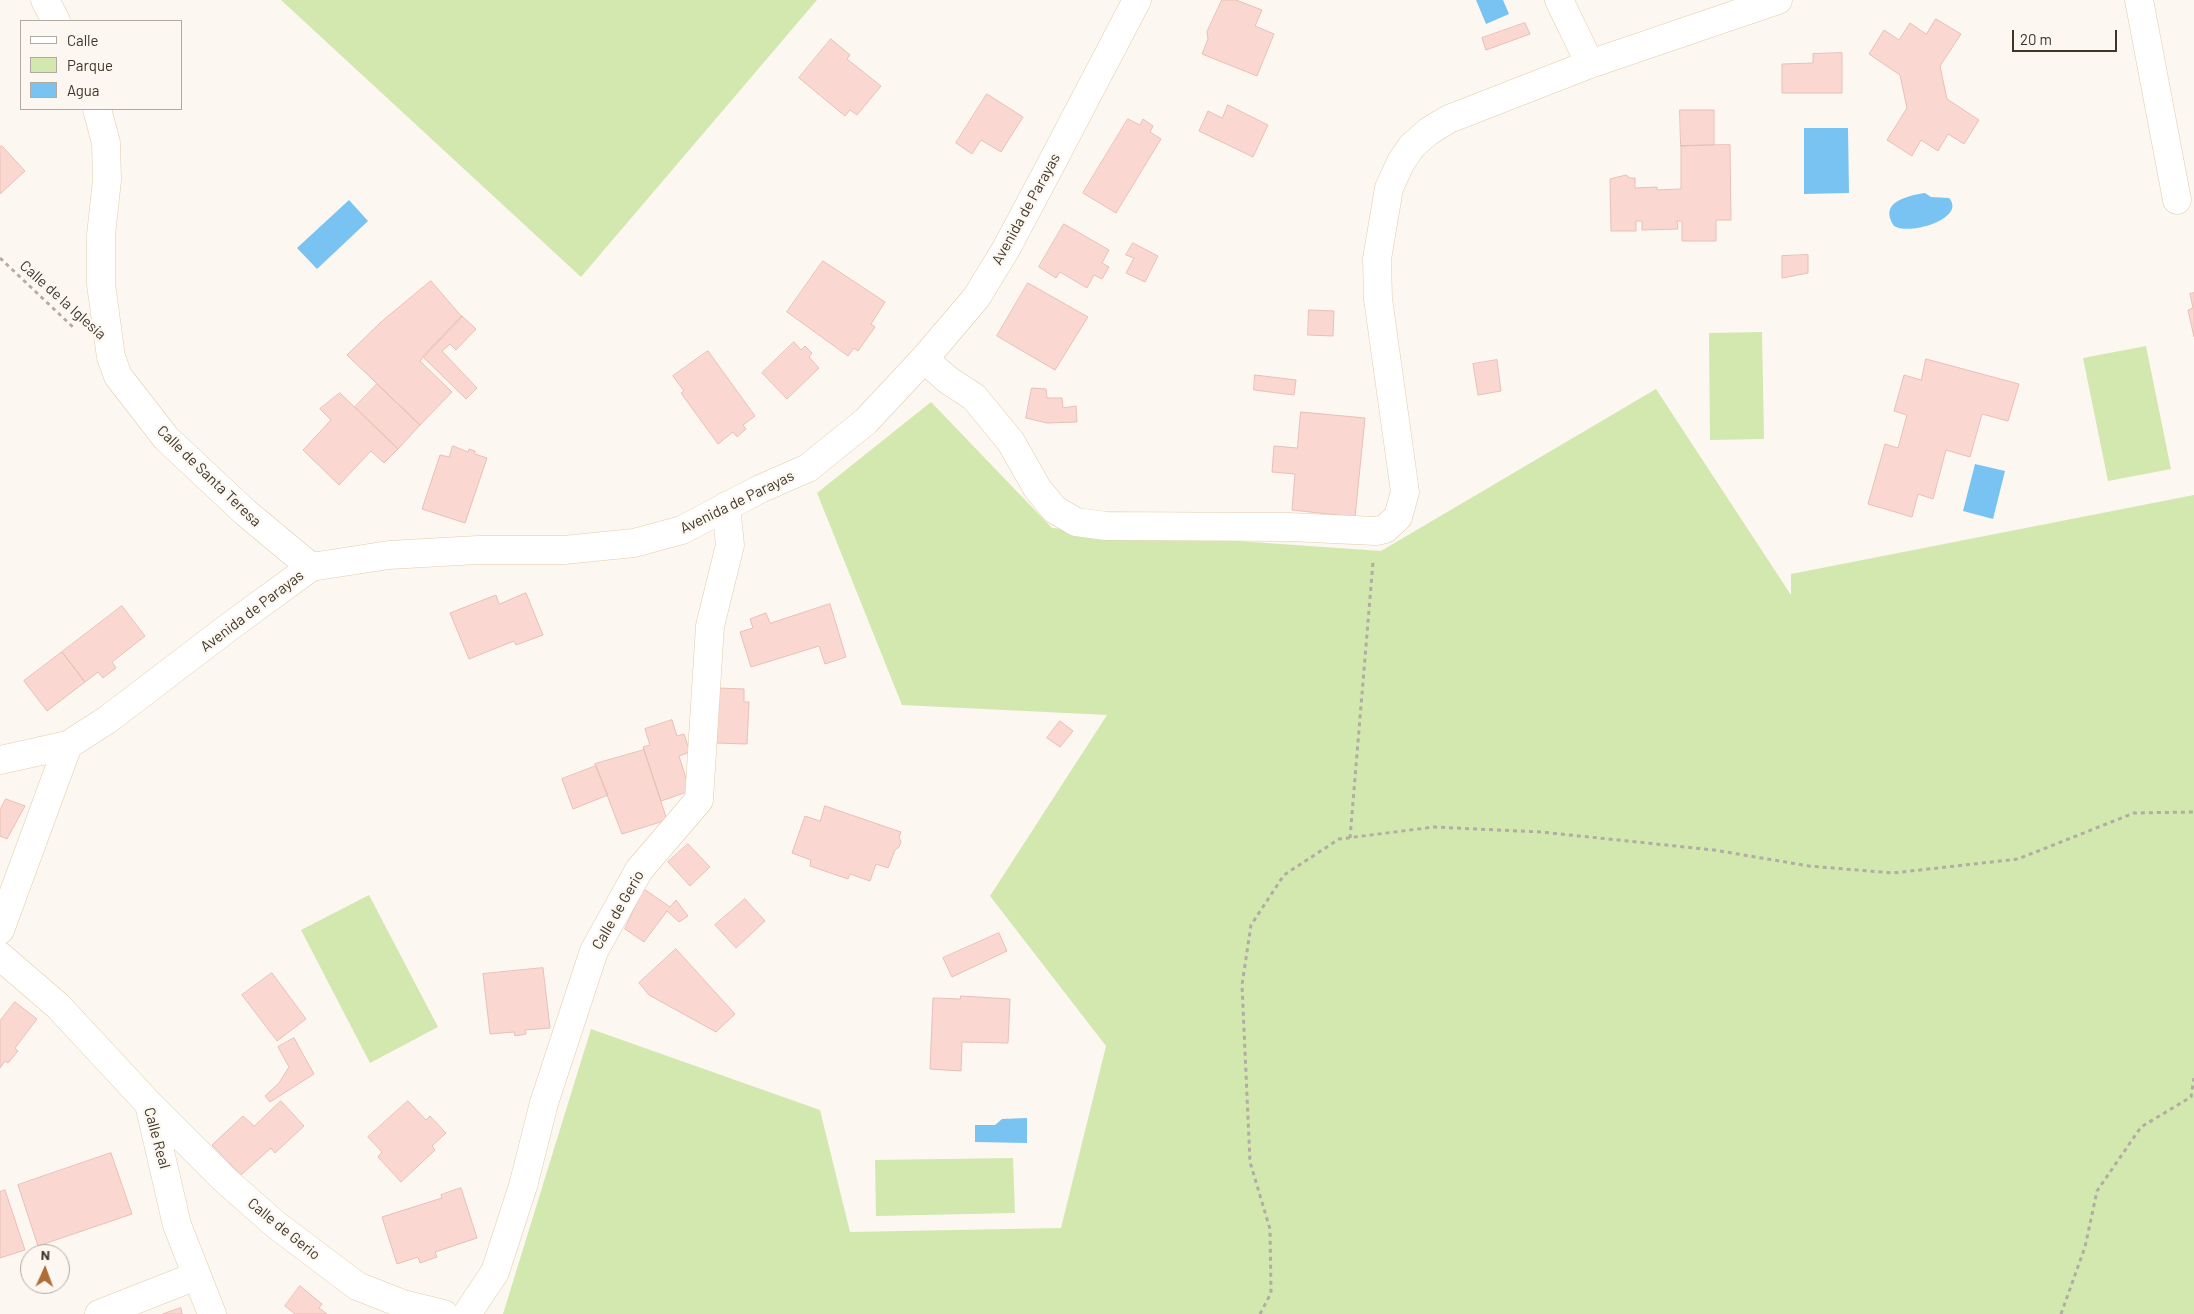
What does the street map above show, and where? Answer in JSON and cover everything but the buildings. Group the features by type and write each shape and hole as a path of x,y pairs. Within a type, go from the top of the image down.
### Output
{"street":[{"path":"45,0 55,20"},
{"name":"Avenida de Parayas","path":"0,760 68,745 108,720 311,567 389,555 478,550 564,550 634,543 682,530 726,506 808,468 866,421 924,359 976,298 1006,249 1137,0"},
{"path":"1559,0 1590,64"},
{"path":"924,359 948,380 974,397 1011,442 1037,488 1048,502 1054,509 1076,522 1106,526 1289,527 1385,530 1398,517 1404,492 1378,300 1377,259 1389,188 1401,162 1412,146 1429,131 1449,119 1590,64 1778,0"},
{"path":"2139,0 2177,200"},
{"name":"Calle de Santa Teresa","path":"97,110 106,142 107,180 101,235 101,284 111,357 118,376 166,438 246,514 311,567"},
{"name":"Calle de Gerio","path":"467,1314 495,1272 523,1186 544,1103 594,952 639,870 699,800 710,626 730,545 726,506"},
{"path":"0,930 68,745"},
{"name":"Calle Real","path":"0,956 58,1006 150,1104 177,1225 212,1314"},
{"name":"Calle de Gerio","path":"150,1104 224,1179 275,1224 357,1286 402,1304 444,1314"},
{"path":"99,1314 196,1276"}],"path":[{"name":"Calle de la Iglesia","path":"0,258 72,326 111,357"},
{"path":"1350,838 1376,531"},
{"path":"1260,1314 1271,1292 1270,1229 1250,1162 1242,985 1251,925 1284,875 1339,840 1434,826 1541,832 1714,850 1809,866 1893,873 2018,859 2134,813 2194,812"},
{"path":"2061,1314 2085,1247 2097,1191 2141,1127 2191,1097 2194,1078"}],"green space":[{"path":"281,0 817,0 581,277"},
{"path":"1762,332 1764,439 1710,440 1709,333"},
{"path":"2146,346 2171,469 2108,481 2083,358"},
{"path":"1656,389 1791,595 1791,574 2194,495 2194,1314 503,1314 591,1029 820,1110 850,1232 1061,1228 1106,1046 990,896 1107,715 902,705 817,493 931,402 1052,528 1381,551"},
{"path":"369,895 438,1027 370,1063 301,930"},
{"path":"1013,1158 1015,1213 876,1216 875,1160"}],"water":[{"path":"1476,0 1503,0 1509,14 1486,24"},
{"path":"1804,128 1848,128 1849,193 1804,194"},
{"path":"1925,193 1931,197 1949,198 1952,205 1950,212 1944,218 1923,227 1912,229 1894,226 1890,218 1892,206 1903,198"},
{"path":"349,200 368,221 317,269 297,248"},
{"path":"1975,464 2005,471 1993,519 1963,511"},
{"path":"1027,1118 1027,1143 975,1142 975,1125 995,1125 1002,1119"}]}
